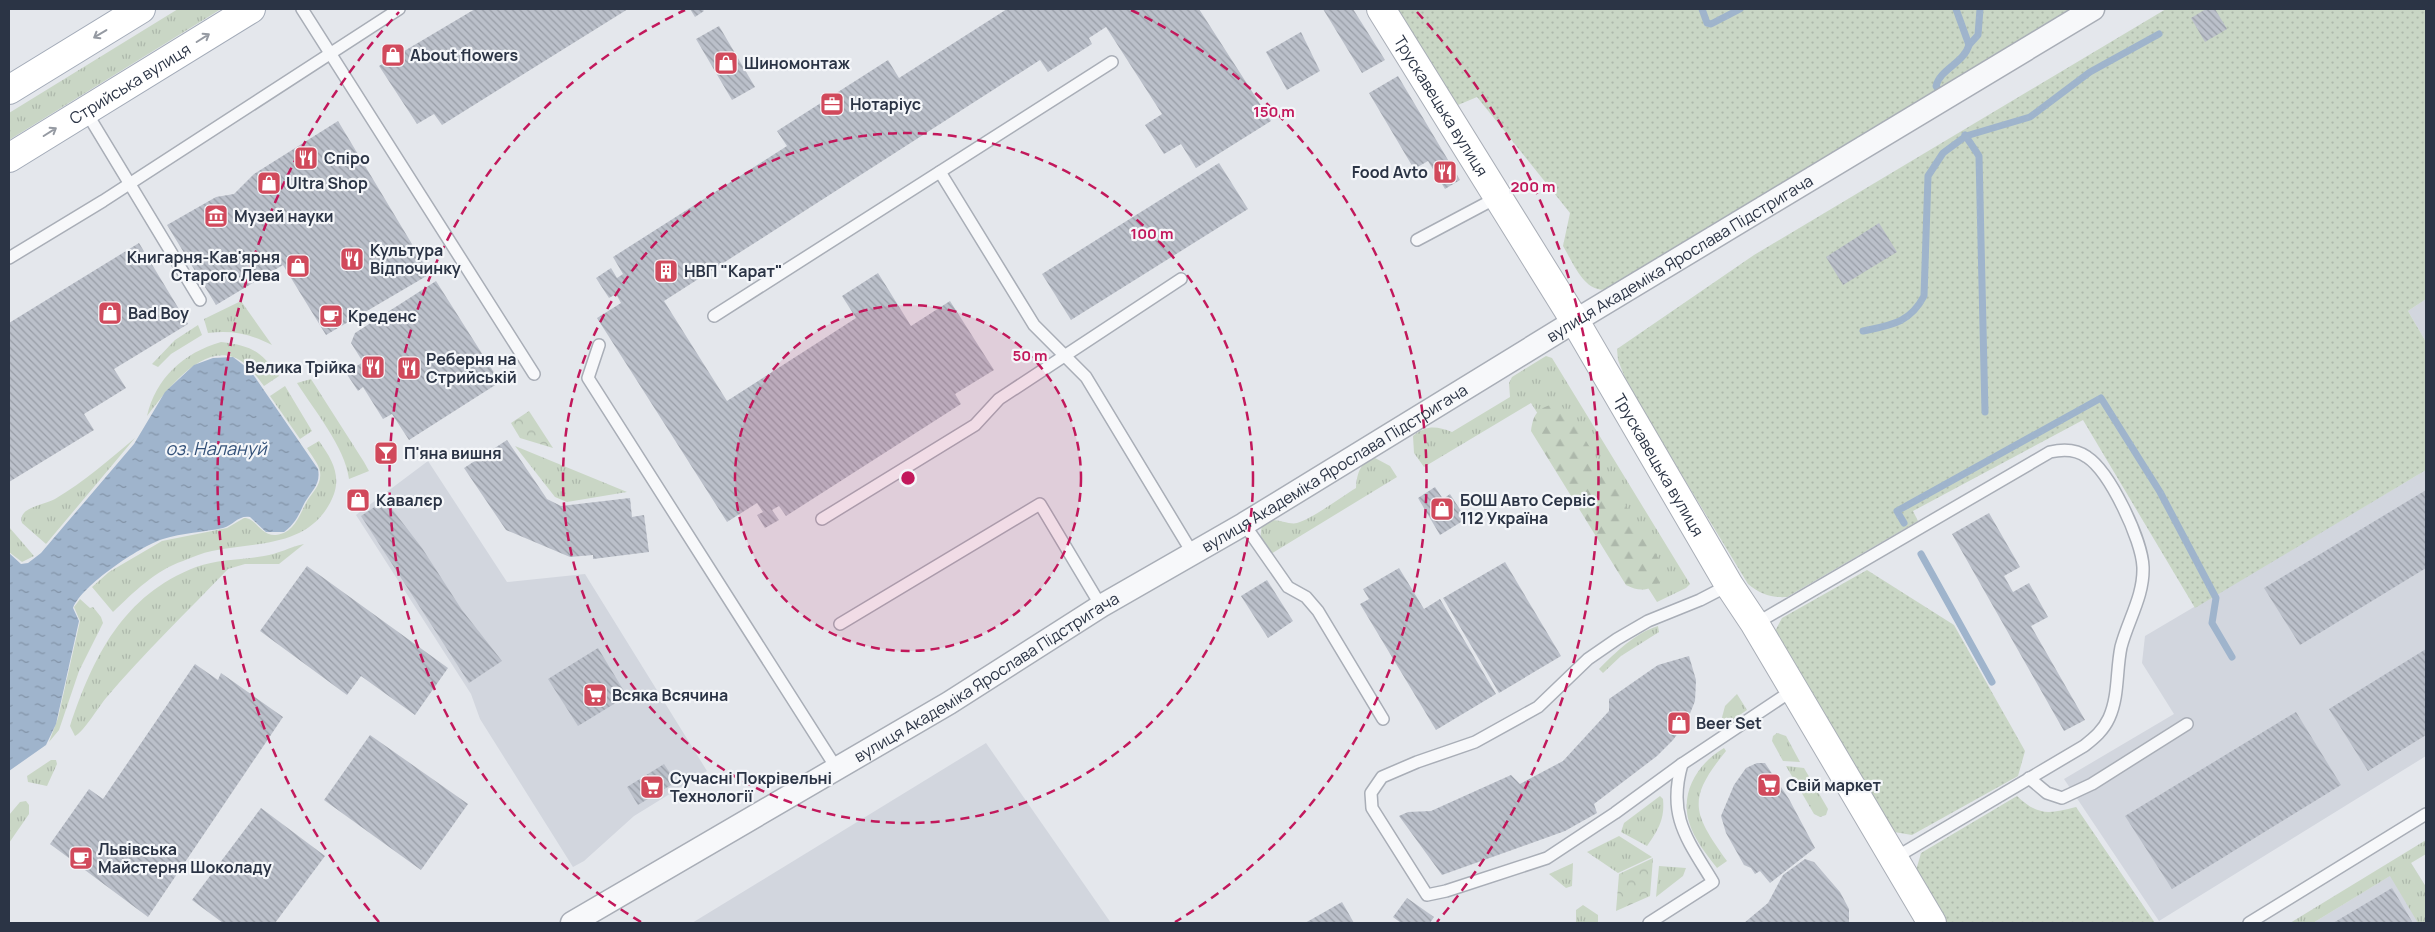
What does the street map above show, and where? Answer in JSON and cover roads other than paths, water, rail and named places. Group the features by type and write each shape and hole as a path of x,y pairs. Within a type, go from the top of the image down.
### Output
{"street":[{"path":"9,90 141,9"},
{"name":"Стрийська вулиця","path":"9,158 251,9"},
{"name":"Трускавецька вулиця","path":"1381,9 1500,197 1575,321 1729,585 1755,624 1932,923"},
{"name":"вулиця Академіка Ярослава Підстригача","path":"572,923 949,703 1101,606 1244,524 1575,321 2093,9"}],"lane":[{"path":"302,9 534,374"},
{"path":"9,258 130,183 399,9"},
{"path":"714,316 1112,62"},
{"path":"85,110 200,300"},
{"path":"940,172 1034,326 1086,377 1193,554"},
{"path":"1417,240 1500,197"},
{"path":"822,518 975,425 999,399 1181,279"},
{"path":"600,346 588,378 837,769"},
{"path":"1755,624 1922,528 2042,455 2059,450 2082,454 2099,469 2127,515 2139,547 2143,582 2122,646 2115,700 2106,725 2084,746 1893,859"},
{"path":"840,624 1040,504 1101,606"},
{"path":"1244,524 1288,587 1306,597 1318,611 1383,719"},
{"path":"1729,585 1700,600 1648,621 1617,639 1588,659 1538,707 1530,712 1475,742 1417,762 1382,777 1371,793 1372,808 1427,895 1446,891 1547,858 1793,690"},
{"path":"2029,778 2047,793 2062,798 2092,784 2187,724"},
{"path":"1649,923 1712,882 1684,835 1676,806 1677,783 1682,764"},
{"path":"2255,922 2426,814"}],"water":[{"name":"оз. Налануй","path":"233,357 250,370 318,469 319,474 315,487 294,522 284,532 266,532 250,517 242,517 223,528 163,539 126,558 87,589 73,608 79,621 56,724 46,745 9,771 9,553 21,564 28,563 41,553 134,444 165,392 194,365 213,358"}],"waterway":[{"path":"1702,9 1707,23 1711,24 1740,9"},
{"path":"1938,89 1936,86 1938,80 1962,57 1969,45 1956,9"},
{"path":"1969,45 1978,35 1980,9"},
{"path":"1863,331 1891,324 1906,317 1919,305 1924,296 1928,176 1943,153 1966,136 2030,117 2090,72 2159,34"},
{"path":"1965,135 1979,156 1985,412"},
{"path":"1904,523 1897,511 2101,398 2160,492 2216,598 2212,623 2232,657"},
{"path":"1921,554 1992,682"}],"place":[{"name":"About flowers","path":"393,55"},
{"name":"Шиномонтаж","path":"726,63"},
{"name":"Нотаріус","path":"832,104"},
{"name":"Спіро","path":"306,158"},
{"name":"Food Avto","path":"1445,172"},
{"name":"Ultra Shop","path":"269,183"},
{"name":"Музей науки","path":"216,216"},
{"name":"Культура Відпочинку","path":"352,259"},
{"name":"Книгарня-Кав'ярня Старого Лева","path":"298,266"},
{"name":"НВП \"Карат\"","path":"666,271"},
{"name":"Bad Boy","path":"110,313"},
{"name":"Креденс","path":"331,316"},
{"name":"Велика Трійка","path":"373,367"},
{"name":"Реберня на Стрийській","path":"409,368"},
{"name":"П'яна вишня","path":"386,453"},
{"name":"Кавалєр","path":"358,500"},
{"name":"БОШ Авто Сервіс 112 Україна","path":"1442,509"},
{"name":"Всяка Всячина","path":"595,695"},
{"name":"Beer Set","path":"1679,723"},
{"name":"Свiй маркет","path":"1769,785"},
{"name":"Сучасні Покрівельні Технології","path":"652,787"},
{"name":"Львівська Майстерня Шоколаду","path":"81,858"}]}
